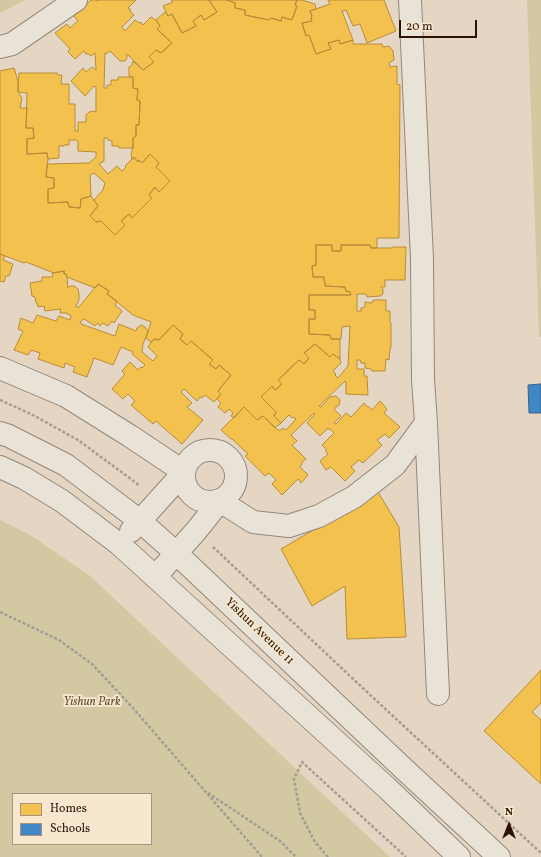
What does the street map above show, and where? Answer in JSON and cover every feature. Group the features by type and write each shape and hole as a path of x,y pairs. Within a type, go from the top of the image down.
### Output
{"street":[{"path":"0,47 12,44 76,0"},
{"path":"410,0 422,259 423,379 438,694"},
{"path":"0,368 66,396 184,472"},
{"path":"155,577 220,501 228,496 236,481 236,471 233,463 227,456 219,451 210,450 193,456 187,463 184,472 186,487 190,494 204,501 220,501 253,522 289,526 319,516 354,497 395,465 426,423"},
{"name":"Yishun Avenue 11","path":"0,433 9,436 66,465 140,521 176,553 499,857"},
{"path":"0,467 24,478 62,501 119,544 369,772 459,857"},
{"path":"119,544 184,472"}],"path":[{"path":"0,612 59,640 92,664 133,708 262,857"},
{"path":"328,857 315,842 300,813 294,779 302,762 406,857"},
{"path":"205,791 280,841 296,857"}],"green space":[{"path":"0,0 25,0 0,13"},
{"path":"527,0 541,0 541,337 539,337"},
{"name":"Yishun Park","path":"0,520 30,535 89,575 390,857 0,857"}],"building: Homes":[{"path":"91,0 136,0 128,8 134,15 122,27 125,31 135,20 139,23 141,22 143,25 151,17 156,20 160,26 157,29 172,43 161,53 156,50 149,57 154,62 143,70 127,54 125,61 120,61 110,51 106,54 105,53 104,88 107,88 107,85 111,85 111,80 118,80 118,77 133,77 133,88 138,89 137,100 140,101 139,125 136,125 136,136 133,138 133,148 119,148 118,146 112,146 112,141 104,138 104,161 99,164 108,174 117,166 122,171 134,157 137,161 142,163 150,154 159,163 156,167 170,181 159,192 155,187 149,195 152,198 132,218 129,214 121,221 125,225 115,235 101,221 96,222 90,216 98,206 94,200 103,190 105,183 94,173 90,175 91,196 81,199 80,208 69,207 68,202 48,203 48,189 54,188 54,178 46,177 47,164 89,163 96,157 96,152 78,151 78,142 76,140 69,140 69,145 59,146 59,158 48,159 47,153 27,154 27,139 34,138 33,128 26,128 27,93 18,92 19,73 57,73 58,75 62,75 61,84 69,84 69,104 75,104 75,131 78,131 78,122 86,122 86,115 89,112 96,112 96,87 94,86 85,96 71,81 83,68 86,72 92,67 96,70 95,53 91,56 86,54 84,51 75,59 68,52 70,49 55,33 67,24 70,28 78,21 74,16"},
{"path":"171,0 209,0 217,12 204,20 201,15 193,21 196,26 182,33 172,14 168,16 163,6 173,2"},
{"path":"209,0 227,0 235,3 235,8 245,10 245,15 269,20 271,18 281,21 282,17 292,20 297,6 295,5 297,0 315,4 316,9 310,11 312,21 302,23 306,36 309,35 316,54 331,49 328,43 339,40 340,44 353,40 353,44 382,44 383,47 389,46 393,51 394,60 389,63 390,67 397,66 397,84 400,85 399,238 377,238 377,248 371,248 370,245 341,245 341,251 332,251 332,245 316,245 316,265 312,266 313,277 324,277 325,286 345,287 346,291 350,292 351,295 309,295 309,310 315,310 315,319 309,319 309,334 330,335 331,339 340,339 340,359 333,354 330,357 315,344 304,353 309,358 304,364 299,360 278,380 282,384 275,390 272,386 261,397 276,412 274,416 281,423 275,428 263,416 257,420 244,407 234,418 231,416 233,413 229,409 225,413 218,407 221,403 217,399 221,394 218,391 231,375 219,365 216,369 209,364 213,360 191,341 187,345 180,339 183,334 173,325 159,340 155,339 151,342 146,338 151,322 133,315 107,294 109,291 98,284 95,288 67,277 66,274 64,274 64,271 54,273 0,254 0,71 14,68 18,81 18,92 22,98 20,108 27,108 26,128 33,128 34,138 27,139 27,154 47,153 48,159 46,177 54,178 54,188 48,189 48,203 68,202 69,207 80,208 81,199 91,196 98,206 90,216 96,222 101,221 115,235 125,225 121,221 129,214 132,218 152,198 149,195 155,187 159,192 170,181 156,167 159,163 150,154 142,163 137,161 134,157 132,160 131,153 133,148 133,138 136,136 136,125 139,125 140,101 137,100 138,89 133,88 133,77 129,76 129,67 132,65 133,61 143,70 154,62 149,57 156,50 161,53 172,43 157,29 160,26 156,20 165,12 168,16 172,14 182,33 196,26 193,21 201,15 204,20 217,12"},
{"path":"227,0 297,0 295,5 297,6 292,20 282,17 281,21 271,18 269,20 245,15 245,10 235,8 235,3"},
{"path":"328,0 384,0 396,31 367,43 360,24 353,26 346,10 342,11 353,40 340,44 339,40 328,43 331,49 316,54 309,35 306,36 302,23 312,21 310,11 330,4"},
{"path":"316,245 332,245 332,251 341,251 341,245 370,245 371,248 406,247 405,280 385,280 385,287 381,287 383,289 383,294 380,296 367,297 366,294 357,294 357,311 361,311 361,308 365,307 365,302 372,303 373,300 386,300 386,311 390,311 391,348 389,360 386,359 385,371 372,371 371,369 365,368 365,363 361,363 360,360 357,360 357,369 364,369 364,376 367,376 368,395 346,394 345,381 319,406 321,407 330,397 336,396 340,400 339,405 334,409 341,416 334,423 336,424 346,413 351,417 364,403 372,410 380,401 387,409 384,413 400,427 389,438 385,434 377,440 382,445 363,463 359,460 351,467 355,471 345,481 331,467 326,470 320,461 328,454 322,445 334,433 330,429 327,429 320,436 307,423 315,414 314,413 291,435 297,441 292,445 306,459 302,462 300,467 308,475 301,483 298,479 282,495 272,484 276,480 269,473 265,476 245,456 248,454 221,430 244,407 257,420 263,416 278,430 283,428 286,430 296,419 289,415 281,423 274,416 276,412 261,397 272,386 275,390 282,384 278,380 299,360 304,364 309,358 304,353 315,344 330,357 333,354 340,359 341,363 333,371 338,378 348,366 350,326 342,327 341,339 331,339 330,335 309,334 309,319 315,319 315,310 309,310 309,295 351,295 350,292 346,291 345,287 325,286 324,277 313,277 312,266 316,265"},
{"path":"0,254 5,256 3,260 13,264 9,276 6,276 4,282 0,281"},
{"path":"64,271 64,274 66,274 67,277 68,288 70,286 74,286 78,289 79,300 76,306 78,308 98,284 109,291 107,294 117,301 115,305 122,311 114,323 112,321 108,326 103,323 100,326 98,323 95,326 84,319 80,322 81,324 115,336 119,324 136,331 141,325 145,327 148,332 143,344 142,352 153,361 157,356 148,347 155,339 159,340 173,325 183,334 180,339 187,345 191,341 213,360 209,364 216,369 219,365 231,375 218,391 221,394 214,402 205,395 202,398 200,397 197,401 184,389 181,392 192,403 187,407 203,420 182,444 156,421 153,424 131,405 135,401 128,394 123,399 112,389 125,374 122,371 130,362 138,370 145,365 132,354 133,352 121,347 113,365 94,358 87,377 73,372 75,367 65,363 64,368 38,359 40,353 31,350 28,355 14,350 23,331 18,329 21,318 33,323 37,315 56,321 59,316 70,320 71,316 66,313 60,313 61,309 45,311 44,306 38,307 35,297 32,296 30,283 42,281 42,277 53,277 52,273"},
{"path":"378,492 399,527 406,637 347,639 345,586 312,606 281,549"},
{"path":"541,670 541,703 532,712 541,720 541,784 484,731"}],"building: Schools":[{"path":"541,384 541,413 529,413 528,385"}]}
